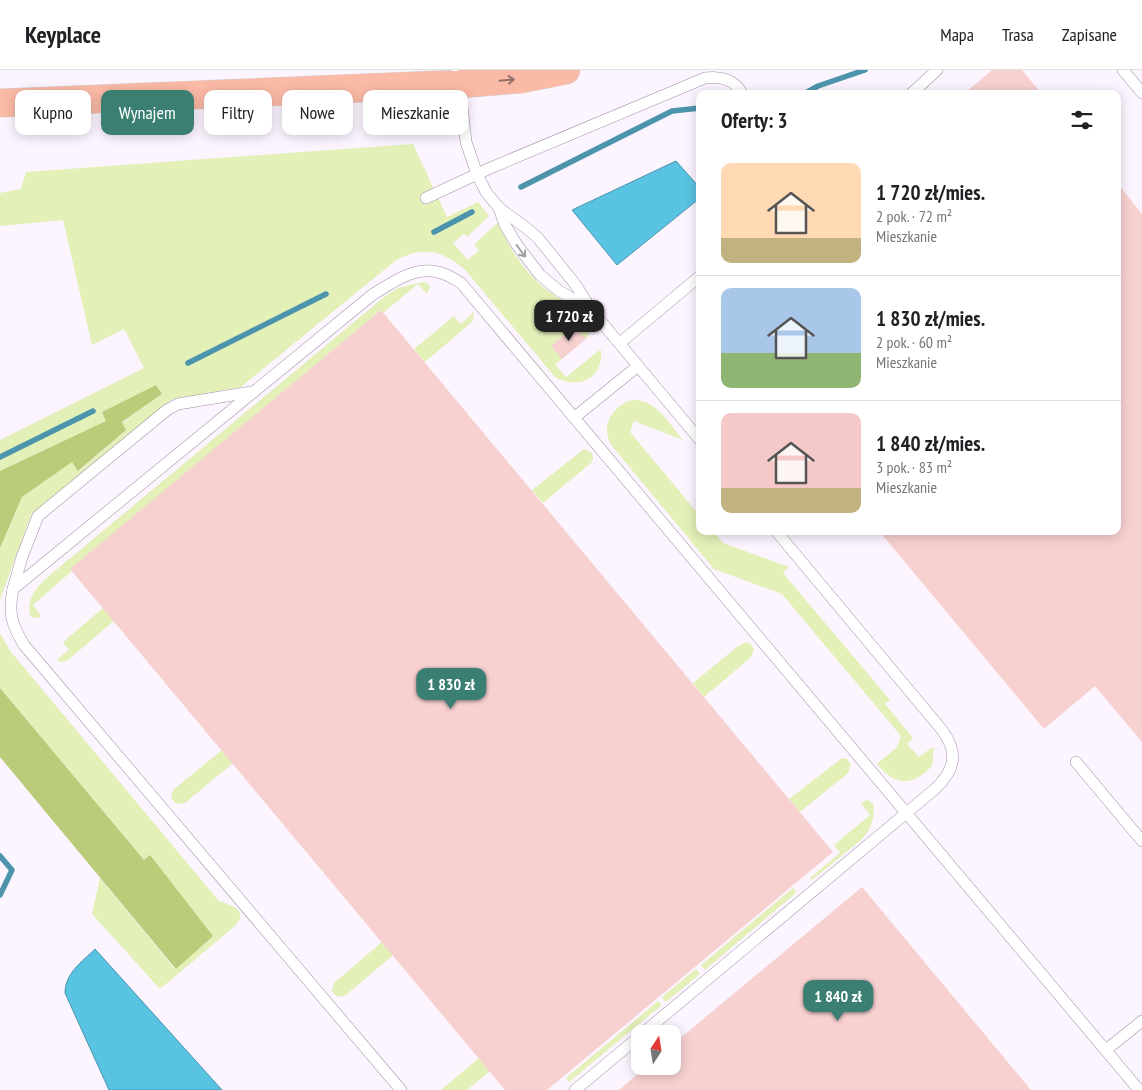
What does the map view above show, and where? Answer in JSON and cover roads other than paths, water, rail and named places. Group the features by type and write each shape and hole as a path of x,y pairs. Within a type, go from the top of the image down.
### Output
{"main road":[{"path":"0,103 458,77 521,78 566,70"}],"lane":[{"path":"915,90 937,70"},
{"path":"1123,70 1142,93"},
{"path":"458,77 466,142 477,174 486,192 499,208 525,226 538,238 575,284 593,312 696,435"},
{"path":"426,198 477,174 705,78 718,77 729,80 738,86 740,90"},
{"path":"499,208 505,226 540,275 558,290 593,312"},
{"path":"12,589 372,295 413,272 427,270 443,273 461,283 1139,1090"},
{"path":"620,343 696,279"},
{"path":"575,417 638,366"},
{"path":"252,392 178,404 167,410 38,516 12,589 10,601 14,630 24,645 401,1090"},
{"path":"653,1025 935,789 947,776 953,760 952,746 942,730 779,535"},
{"path":"1076,762 1142,841"},
{"path":"1106,1050 1142,1021"},
{"path":"575,1090 631,1043"}],"water":[{"path":"676,161 696,184 696,201 617,265 572,210"},
{"path":"95,949 222,1090 109,1090 65,993 71,974"}],"waterway":[{"path":"811,90 865,70"},
{"path":"521,187 672,111 696,108"},
{"path":"434,232 472,212"},
{"path":"188,363 326,294"},
{"path":"0,457 93,411"},
{"path":"0,856 12,870 0,895"}]}
